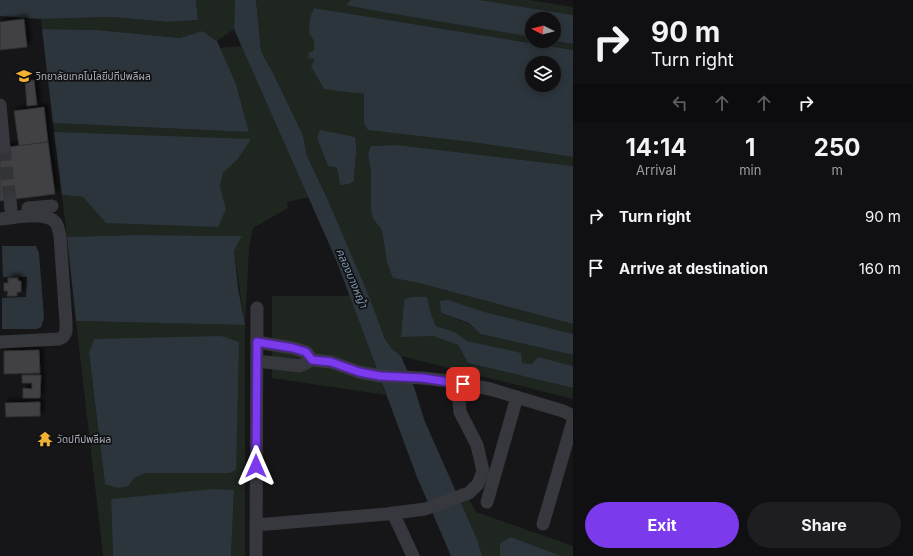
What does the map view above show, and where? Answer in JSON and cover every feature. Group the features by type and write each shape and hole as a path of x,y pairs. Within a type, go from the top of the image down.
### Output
{"street":[{"path":"0,105 4,148"},
{"path":"7,207 52,206"},
{"path":"0,219 42,215 49,217 57,224 60,236 66,322 66,332 63,337 59,339 0,342"},
{"path":"256,556 257,308"},
{"path":"257,342 293,348 306,352 312,360"},
{"path":"257,362 300,366 312,360 331,362 380,376 449,381 490,389 573,416"},
{"path":"256,525 393,513 427,508 469,493 478,484 483,471 477,445 460,412 459,400 463,384"},
{"path":"487,502 517,397"},
{"path":"543,524 573,421"},
{"path":"393,513 413,556"}],"shaded area":[{"path":"196,0 235,0 234,29 217,41 202,31 180,38 97,30 42,29 41,19 111,17 168,22 198,20"},
{"path":"256,0 351,0 347,5 525,36 525,42 314,8 314,50 308,57 316,58 356,93 364,94 364,124 573,157 573,166 398,145 371,146 368,154 371,172 371,210 373,219 382,230 387,263 393,278 419,283 573,324 573,334 485,312 448,300 441,313 469,324 480,334 573,355 573,366 556,362 532,364 522,363 485,346 467,341 455,332 436,326 431,314 404,300 401,336 433,336 458,345 468,363 573,388 573,399 401,356 392,349 385,339 327,198 307,156 303,135 261,51","holes":["348,136 355,137 354,181 340,176 335,166 328,166 317,138"]},
{"path":"480,0 530,0 573,7 573,15"},
{"path":"561,42 573,44 573,50 561,48"},
{"path":"242,46 309,197 287,202 288,208 253,228 249,247 245,325 234,251 242,236 135,235 67,237 62,195 83,197 106,223 226,209 220,186 223,173 237,160 54,132 53,123 249,132 236,84 220,48"},
{"path":"272,296 350,296 386,395 272,378"},
{"path":"76,321 245,325 245,556 231,556 234,490 111,499 113,556 103,556","holes":["94,340 236,470 230,473 146,473 134,478 105,484 89,353"]},
{"path":"462,487 476,512 573,546 573,556 561,556 511,537 500,543 500,556 482,556 477,539 455,492"}],"water":[{"path":"0,0 196,0 198,20 168,22 111,17 41,19 0,16"},
{"name":"คลองบางหญ้า","path":"235,0 256,0 261,51 303,135 307,156 327,198 368,294 385,339 392,349 401,356 414,387 425,422 477,539 482,556 451,556 417,477 337,262 234,29"},
{"path":"351,0 480,0 554,12 525,12 525,36 346,5"},
{"path":"314,8 525,42 525,48 561,48 573,50 573,157 472,142 368,130 364,124 364,94 324,89 311,66 315,59 308,58 309,53 314,50 314,41 309,33 310,18"},
{"path":"561,13 573,15 573,44 561,42"},
{"path":"42,29 97,30 180,38 202,31 217,41 236,84 249,132 53,123"},
{"path":"320,130 355,137 356,154 354,181 349,184 340,185 336,167 328,166 317,138"},
{"path":"54,132 251,139 237,160 223,173 220,186 226,209 218,227 106,223 83,197 62,195"},
{"path":"398,145 573,166 573,324 419,283 393,278 387,263 382,230 373,219 371,210 371,172 368,154 371,146"},
{"path":"135,235 242,236 234,251 238,288 245,325 76,321 67,237"},
{"path":"2,246 36,246 39,253 44,318 41,327 37,329 2,329 2,298 26,297 27,277 3,277"},
{"path":"411,297 427,297 431,314 436,326 455,332 467,341 521,353 522,363 532,364 538,357 573,366 573,388 468,363 458,345 433,336 401,337 404,300"},
{"path":"448,300 485,312 573,334 573,355 480,334 469,323 441,313 440,301"},
{"path":"221,336 239,342 236,470 230,473 146,473 134,478 128,486 118,488 105,484 89,353 94,339"},
{"path":"214,489 234,490 231,556 113,556 111,499"},
{"path":"511,537 561,556 500,556 500,543"}],"building":[{"path":"24,19 27,47 0,50 0,22"},
{"path":"34,80 37,105 27,106 25,81"},
{"path":"44,107 48,142 19,146 14,111"},
{"path":"48,142 55,194 0,201 0,148"},
{"path":"8,278 18,278 18,281 21,281 21,292 17,292 17,296 7,296 8,291 4,291 4,283 8,283"},
{"path":"39,350 40,373 4,374 4,351"},
{"path":"22,375 41,375 40,398 23,398 23,388 32,389 32,383 22,383"},
{"path":"40,402 40,416 6,417 5,403"}],"tunnel":[{"path":"4,148 10,200"}],"place":[{"name":"วิทยาลัยเทคโนโลยีปทีปพลีผล","path":"24,76"},
{"name":"วัดปทีปพลีผล","path":"45,439"}],"route":[{"path":"256,466 257,342 293,348 306,352 312,360 331,362 359,372 380,376 422,378 463,384"}]}
